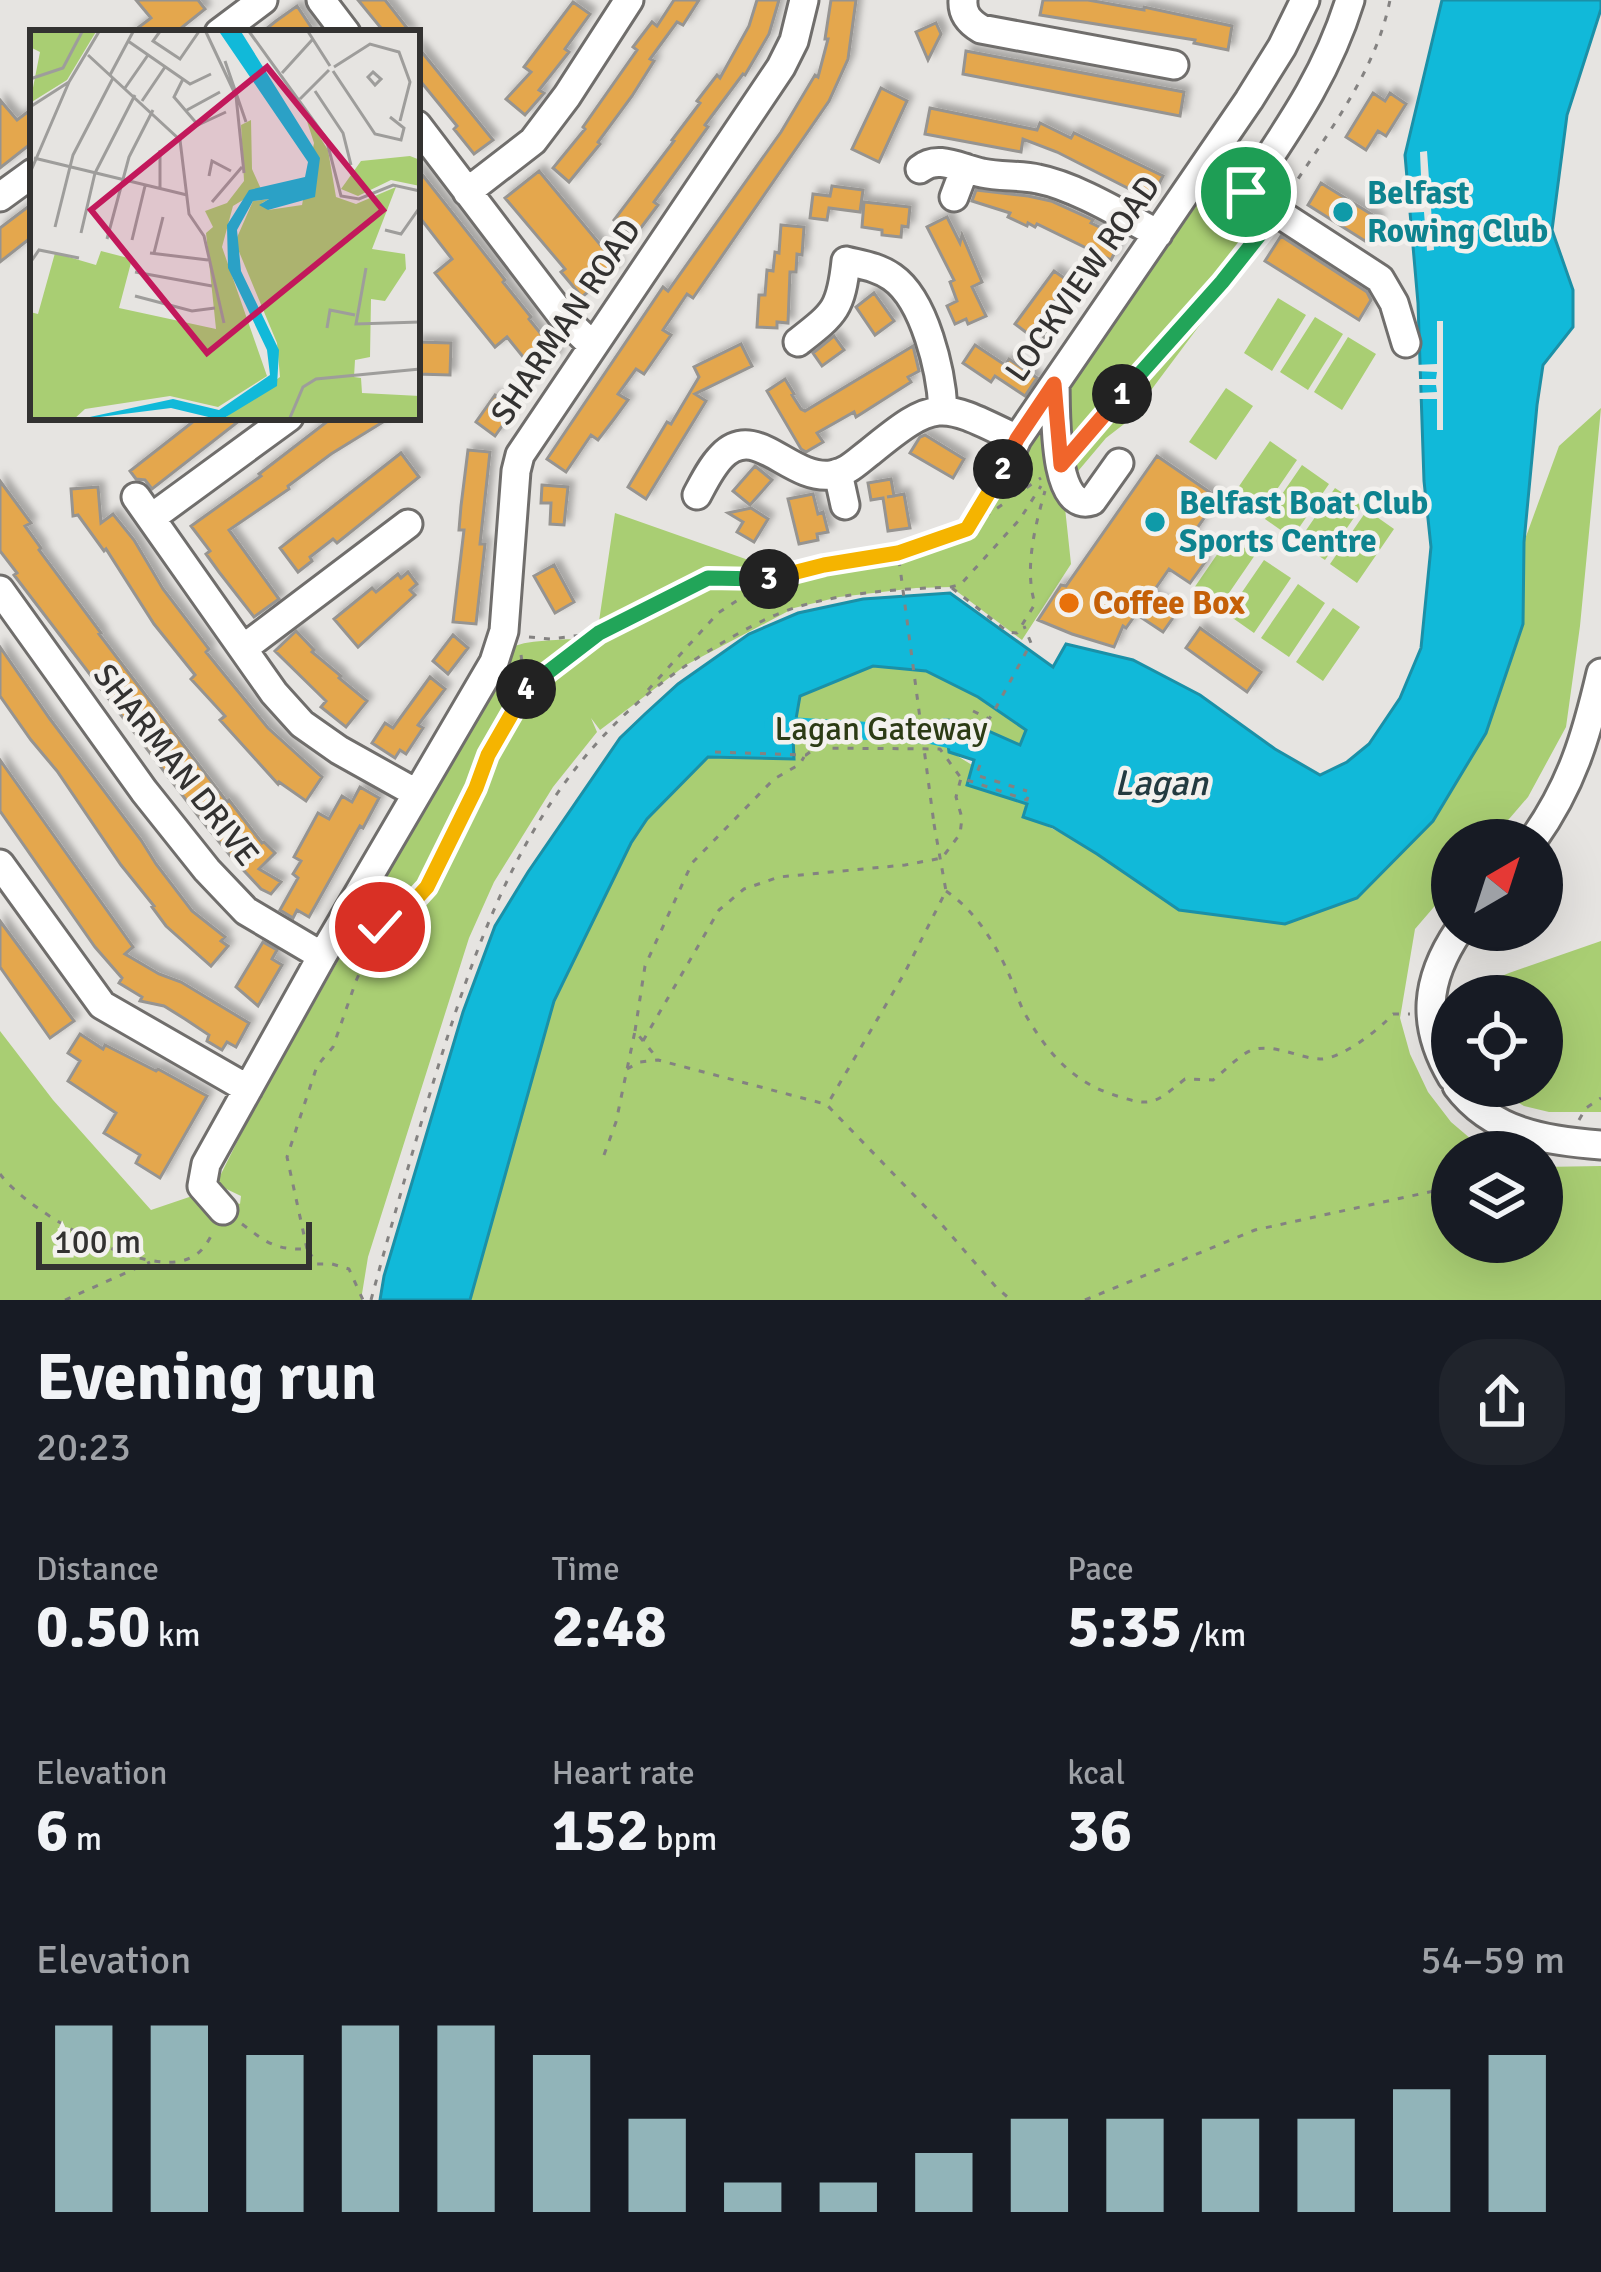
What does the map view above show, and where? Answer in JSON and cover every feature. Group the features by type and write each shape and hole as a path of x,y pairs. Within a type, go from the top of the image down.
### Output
{"street":[{"path":"223,30 263,0"},
{"path":"321,0 344,30"},
{"path":"467,191 533,140 629,0"},
{"name":"SHARMAN ROAD","path":"224,1210 202,1186 206,1164 511,633 520,454 782,67 794,41 803,0"},
{"path":"963,0 966,15 981,29 1174,65"},
{"name":"LOCKVIEW ROAD","path":"999,479 1017,439 1261,82 1305,0"},
{"path":"1350,0 1314,89 1241,200 1276,214 1380,279 1394,303 1406,343"},
{"path":"420,129 563,316 592,345"},
{"path":"920,170 936,161 982,173 1039,179 1158,234"},
{"path":"954,197 965,169"},
{"path":"0,197 30,174"},
{"path":"798,342 833,315 846,261 880,270 896,279 917,311 937,365 943,410"},
{"path":"1054,384 1056,469 1070,496 1078,504 1092,501 1118,463"},
{"path":"697,495 723,454 742,445 763,448 789,466 819,475 847,470 910,419 943,410 969,416 1017,439"},
{"path":"284,420 143,508 274,693 302,724 416,793"},
{"path":"838,473 844,506"},
{"path":"244,648 408,524"},
{"name":"SHARMAN DRIVE","path":"0,590 144,791 207,870 247,911 322,956"},
{"path":"1546,819 1586,738 1601,673"},
{"path":"0,864 102,1004 248,1089"},
{"path":"1477,1107 1515,1131 1555,1142 1601,1145"}],"path":[{"path":"641,698 742,631 794,608 878,591 961,584 1276,214 1369,67 1384,32 1390,0"},
{"path":"951,587 1012,634 1023,624 1035,604 1029,586 1038,514 1056,469"},
{"path":"363,1300 349,1269 316,1264 307,1249 286,1156 317,1066 333,1047 380,927 404,912 427,887 488,755 526,689 599,633 708,578 770,579 898,553 967,529 999,479"},
{"path":"827,1105 904,974 946,891 898,553"},
{"path":"371,1300 474,955 527,841 598,741 718,614 770,579"},
{"path":"973,711 989,719 993,713 1031,643 1023,624"},
{"path":"526,689 511,633 550,639 599,633"},
{"path":"604,1155 616,1122 645,966 692,863 774,779 800,764 815,748 940,748 965,779 1027,800 1029,792 976,775 980,765"},
{"path":"715,752 806,754"},
{"path":"643,1041 718,910 744,889 779,877 942,858 960,834 962,818 956,797 965,779"},
{"path":"946,891 962,902 992,941 1024,1012 1070,1074 1096,1089 1143,1105 1162,1098 1185,1079 1214,1080 1250,1051 1276,1050 1321,1059 1381,1028 1394,1014 1409,1014"},
{"path":"635,1031 658,1060"},
{"path":"627,1069 658,1060 827,1105 1011,1300"},
{"path":"1579,1120 1601,1098"},
{"path":"0,1174 38,1211 150,1262 192,1257 205,1247 224,1210 269,1245 307,1249"},
{"path":"1085,1300 1255,1230 1431,1192"},
{"path":"64,1300 150,1262"}],"green space":[{"path":"1199,202 1279,219 1128,421 1106,438 1063,489 1071,564 1022,640 951,587 839,597 794,608 686,665 600,730 591,718 597,732 553,787 494,882 469,938 368,1257 361,1300 0,1300 0,1031 53,1100 151,1210 207,1191 240,1204 241,1196 216,1184 513,647 550,640 592,638 599,642 615,513 774,569 890,549 969,518 1016,460"},
{"path":"1278,298 1306,315 1272,371 1244,353"},
{"path":"1315,317 1343,334 1308,390 1280,372"},
{"path":"1348,337 1376,354 1342,410 1314,392"},
{"path":"1226,388 1253,406 1216,460 1189,442"},
{"name":"Lagan Gateway","path":"1601,408 1566,727 1528,797 1509,819 1431,819 1431,910 1415,929 1400,1018 1410,1054 1431,1096 1431,1107 1440,1107 1462,1131 1431,1131 1431,1263 1563,1263 1563,1167 1601,1166 1601,1300 470,1300 554,1001 631,843 647,819 708,757 793,759 799,696 873,666 926,671 978,697 1027,730 1020,745 969,722 951,752 972,765 967,785 1028,804 1024,817 1085,846 1179,910 1523,624 1524,542 1559,446"},
{"path":"1270,441 1297,460 1260,514 1233,495"},
{"path":"1302,465 1329,484 1292,538 1265,519"},
{"path":"1335,488 1362,506 1325,560 1298,542"},
{"path":"1367,510 1394,529 1357,583 1330,564"},
{"path":"1229,537 1255,555 1218,609 1192,591"},
{"path":"1264,560 1291,578 1254,633 1227,614"},
{"path":"1298,584 1325,603 1289,657 1261,638"},
{"path":"1333,608 1360,627 1323,681 1296,662"},
{"path":"1601,941 1601,1112 1528,1107 1563,1107 1563,975 1504,975"}],"water":[{"name":"Lagan","path":"1442,0 1601,0 1567,115 1552,230 1573,290 1573,327 1543,365 1524,542 1523,624 1486,733 1431,823 1357,898 1285,924 1179,910 1053,827 1023,817 1027,804 967,785 974,760 949,752 945,720 968,722 1020,745 1026,730 978,697 926,671 873,666 800,696 794,759 708,757 647,819 631,843 554,1001 470,1300 380,1300 463,1012 495,926 620,738 678,684 749,634 798,613 863,599 950,593 1053,667 1066,644 1133,660 1200,695 1320,775 1369,744 1400,698 1421,648 1431,547 1405,155"}],"pier":[{"path":"1427,151 1434,250 1427,251 1424,212 1404,213 1403,206 1423,204 1423,197 1403,198 1403,192 1422,190 1422,184 1402,185 1401,178 1421,176 1420,152"},
{"path":"1437,321 1443,321 1443,430 1437,430 1437,399 1416,399 1416,393 1437,392 1436,385 1416,385 1415,379 1436,379 1437,372 1415,371 1415,365 1437,364"}],"building":[{"path":"136,0 198,0 205,9 179,30 135,30 151,18"},
{"path":"358,0 385,0 409,30 383,30"},
{"path":"674,0 699,0 683,25 677,22 650,59 654,61 632,96 569,182 553,168 585,129 637,50 633,47 652,22 657,26"},
{"path":"757,0 779,0 769,34 634,237 614,220 674,141 697,101 717,75 720,78 749,26"},
{"path":"831,0 856,0 848,59 829,101 693,298 687,294 663,330 671,335 644,374 636,369 618,394 628,400 598,440 591,435 566,472 547,459 663,287 668,291 781,132 815,75 818,77"},
{"path":"1043,0 1144,7 1232,26 1228,50 1195,40 1040,15"},
{"path":"573,2 590,14 565,49 569,52 539,90 544,93 525,115 506,99 531,72 524,67"},
{"path":"297,6 313,30 265,30"},
{"path":"936,23 941,34 928,60 916,32"},
{"path":"420,50 493,140 474,154 454,129 457,126 420,81"},
{"path":"966,51 1184,92 1180,116 963,74"},
{"path":"881,88 907,101 879,162 852,149"},
{"path":"1373,93 1385,101 1390,93 1406,104 1386,136 1378,131 1366,150 1346,137"},
{"path":"0,100 17,120 30,110 30,144 0,168"},
{"path":"930,108 1037,130 1040,123 1071,138 1074,133 1163,176 1151,200 1023,139 1021,152 925,134"},
{"path":"539,171 618,266 582,297 561,272 565,269 505,198"},
{"path":"420,172 558,355 536,373 507,337 495,347 435,273 452,259 420,218"},
{"name":"Belfast Rowing Club","path":"1321,183 1379,219 1365,241 1308,205"},
{"path":"832,186 863,190 860,212 829,208 827,220 810,218 813,194 830,196"},
{"path":"976,190 1051,201 1122,238 1111,260 1037,224 1027,226 1008,217 1010,213 972,201"},
{"path":"864,202 910,207 908,227 902,226 901,237 862,227"},
{"path":"30,205 30,238 0,262 0,228"},
{"path":"947,217 960,243 962,235 982,282 972,287 986,316 968,324 966,319 955,324 947,306 957,301 950,282 954,280 927,227"},
{"path":"781,225 804,227 802,255 797,254 796,272 790,272 788,323 757,327 759,295 765,295 767,270 773,271 775,252 779,253"},
{"path":"1281,236 1367,292 1371,300 1359,320 1265,261"},
{"path":"1054,271 1067,280 1046,315 1055,322 1044,337 1035,330 1031,336 1015,324"},
{"path":"874,293 894,321 875,335 856,307"},
{"path":"834,336 844,350 822,366 813,353"},
{"path":"420,342 451,343 450,375 420,374"},
{"path":"741,344 752,366 695,394 706,401 646,499 628,487 699,377 694,367"},
{"path":"975,345 1005,365 1009,359 1037,378 1025,396 995,376 991,382 963,363"},
{"path":"913,346 919,371 908,377 911,382 856,417 854,412 817,433 823,442 806,452 767,391 785,379 805,411"},
{"path":"495,395 514,409 495,436 476,422"},
{"path":"195,420 240,420 152,489 130,471"},
{"path":"329,420 386,420 331,454 229,530 279,599 254,617 206,554 210,551 191,526"},
{"path":"925,435 964,459 953,478 910,453"},
{"path":"468,450 490,452 476,624 453,622"},
{"path":"401,453 419,477 337,543 333,539 310,557 312,561 298,572 280,548"},
{"name":"Belfast Boat Club Sports Centre","path":"1157,456 1218,498 1184,547 1205,562 1190,583 1169,569 1151,595 1177,612 1163,632 1136,614 1123,626 1114,647 1038,620 1061,585 1066,586"},
{"path":"755,466 772,480 750,505 733,491"},
{"path":"891,479 894,496 904,494 910,528 888,531 883,498 871,500 868,483"},
{"path":"0,481 31,523 25,526 39,550 99,634 227,802 275,853 259,869 281,882 271,894 261,889 199,817 14,575 0,551"},
{"path":"542,485 568,487 564,525 550,524 551,503 541,503"},
{"path":"98,487 101,523 113,514 209,649 206,652 268,728 322,777 306,801 278,784 220,720 225,716 191,679 195,675 154,624 106,549 78,515 73,516 71,489"},
{"path":"813,494 828,532 799,544 788,499"},
{"path":"751,508 768,519 754,542 737,532 743,522 728,513"},
{"path":"554,565 574,602 555,613 534,576"},
{"path":"408,572 417,584 410,590 415,595 358,647 334,619 372,588 376,592 398,574 401,578"},
{"path":"1200,628 1261,672 1247,692 1186,648"},
{"path":"296,631 312,652 367,701 346,727 321,707 326,701 275,651"},
{"path":"453,635 468,648 448,674 433,661"},
{"path":"0,647 192,911 225,937 221,941 228,946 211,966 166,926 0,696"},
{"path":"430,677 445,689 418,725 423,728 406,754 400,750 395,758 372,743 385,723 393,728"},
{"path":"0,760 133,947 125,954 249,1023 236,1047 227,1042 222,1050 185,1019 164,1006 140,1001 142,997 119,983 122,978 0,811"},
{"path":"360,787 379,798 309,917 297,910 293,918 280,910 298,878 293,874 301,861 294,857 318,813 329,819 342,796 352,802"},
{"path":"0,921 74,1021 50,1038 0,967"},
{"path":"263,942 277,950 272,959 282,965 258,1006 236,987"},
{"path":"80,1034 207,1096 160,1178 136,1163 140,1155 104,1133 116,1113 68,1081 80,1061 68,1053"}],"waterway":[{"path":"773,725 931,735 966,743"}],"place":[{"name":"Belfast Rowing Club","path":"1343,212"},
{"name":"Belfast Boat Club Sports Centre","path":"1155,522"},
{"name":"Coffee Box","path":"1069,603"}],"route":[{"path":"380,927 404,912 427,887 488,755 526,689 599,633 708,578 770,579 898,553 967,529 1054,384 1061,465 1276,214 1246,192"}]}
